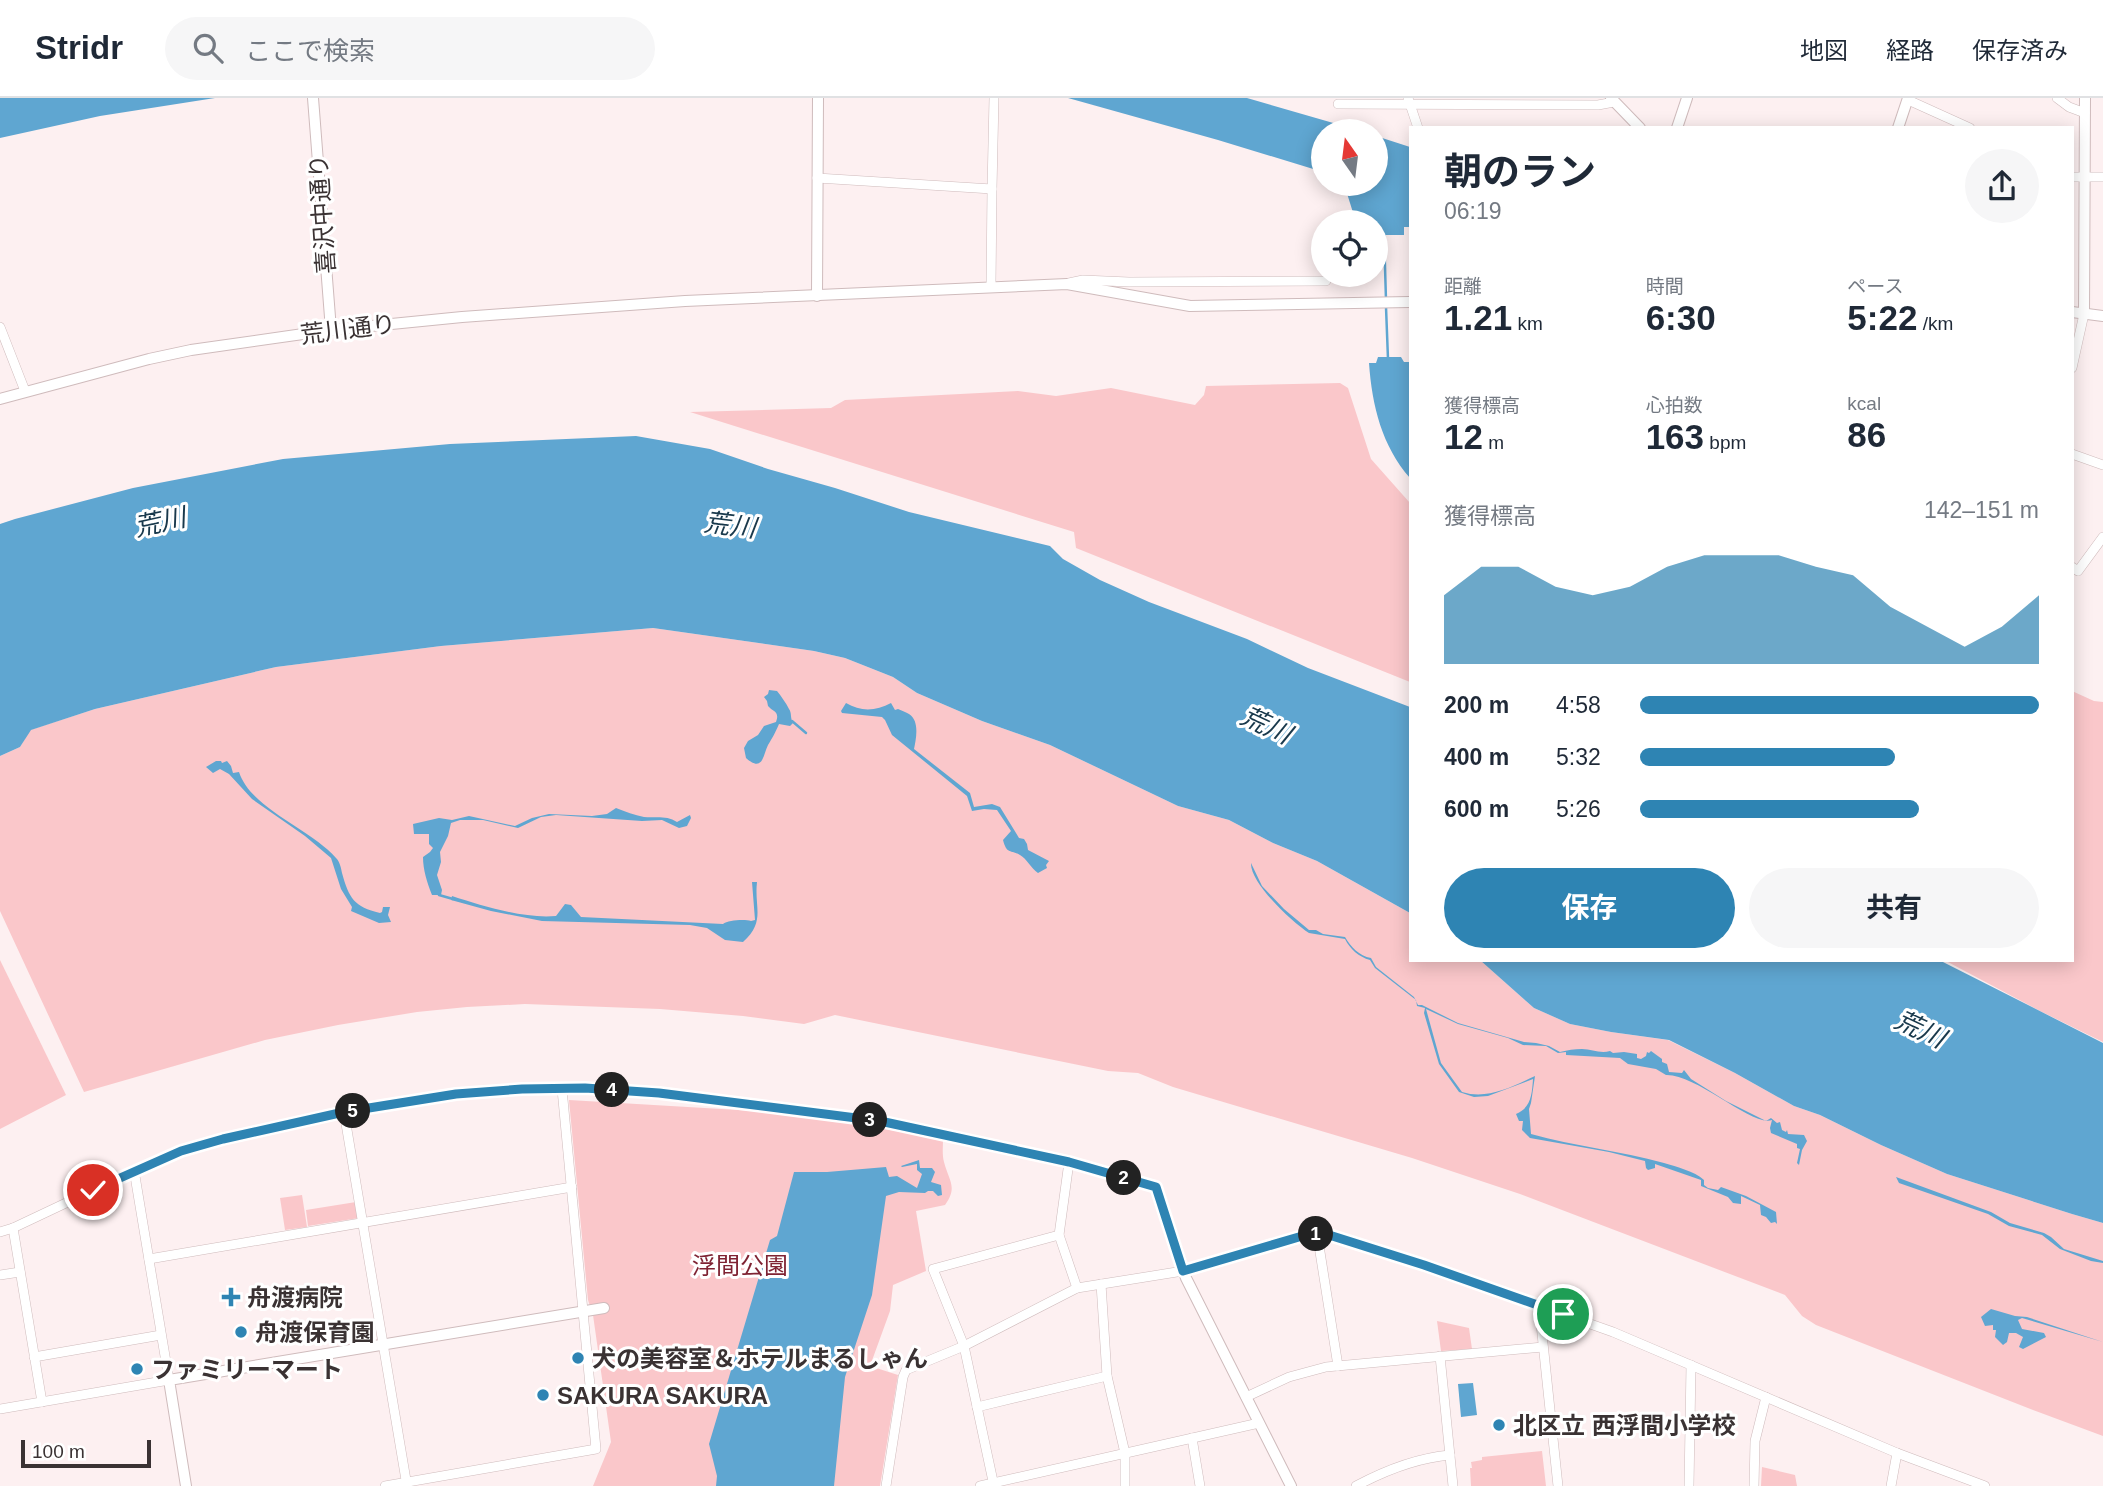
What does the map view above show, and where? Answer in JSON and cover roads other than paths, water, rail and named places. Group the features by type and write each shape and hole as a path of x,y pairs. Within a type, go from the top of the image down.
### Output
{"street":[{"name":"喜沢中通り","path":"313,98 331,330"},
{"path":"817,296 818,98"},
{"path":"991,286 994,98"},
{"path":"1678,126 1687,98"},
{"path":"2057,98 2069,107 2085,113"},
{"path":"2074,350 2085,177 2085,98"},
{"path":"1899,126 1908,99 1966,126"},
{"path":"1338,104 1466,101 1598,105 1612,100 1638,126"},
{"path":"1409,101 1417,126"},
{"path":"2074,177 2103,177"},
{"path":"817,178 992,189"},
{"path":"1067,284 1083,280 1311,281"},
{"name":"荒川通り","path":"0,399 180,352 331,330 462,317 702,300 1067,284 1190,306 1409,302"},
{"path":"2078,313 2103,316"},
{"path":"0,327 25,391"},
{"path":"2074,455 2103,465"},
{"path":"2074,568 2078,571 2103,537"},
{"path":"0,1232 181,1151 344,1112 456,1094 522,1089 597,1089 659,1093 868,1119 1069,1162 1156,1187 1183,1271 1291,1486"},
{"path":"385,1486 596,1449 562,1089"},
{"path":"344,1112 407,1484"},
{"path":"1069,1162 1059,1236 1077,1288"},
{"path":"134,1170 186,1486"},
{"path":"149,1259 572,1187"},
{"path":"13,1228 42,1402"},
{"path":"1317,1233 1338,1366"},
{"path":"886,1486 906,1370 964,1346 1077,1288 1183,1271 1317,1233 1390,1254 1613,1332 1897,1453 1985,1486"},
{"path":"993,1484 964,1346 933,1269 1059,1236"},
{"path":"0,1275 20,1272"},
{"path":"1101,1284 1107,1376 1125,1453 1125,1486"},
{"path":"1539,1305 1558,1486"},
{"path":"0,1409 604,1308"},
{"path":"34,1357 161,1335"},
{"path":"1246,1396 1301,1373 1338,1366 1543,1347"},
{"path":"1440,1356 1453,1486"},
{"path":"1689,1486 1691,1365"},
{"path":"977,1407 1107,1376"},
{"path":"1754,1486 1755,1441 1766,1397"},
{"path":"980,1486 1259,1423"},
{"path":"1192,1437 1200,1486"},
{"path":"1891,1486 1897,1453"},
{"path":"1356,1486 1403,1464 1450,1455"}],"water":[{"path":"0,98 215,98 100,116 0,138"},
{"path":"1068,98 1247,98 1320,119 1311,119 1311,168"},
{"path":"1388,140 1409,147 1409,227 1404,227 1404,235 1388,235 1388,210 1352,210 1348,196 1388,196"},
{"path":"1378,357 1401,357 1404,362 1409,362 1409,477 1392,453 1380,425 1369,363 1376,363"},
{"name":"荒川","path":"636,436 710,449 909,512 1050,546 1063,559 1100,580 1149,602 1247,639 1308,668 1409,707 1409,912 1317,861 1273,843 1229,820 1178,806 1050,745 982,721 917,693 893,677 845,658 814,651 653,628 441,646 276,667 95,709 31,730 20,747 0,756 0,524 133,488 283,459 450,444"},
{"path":"769,690 777,691 780,695 790,711 793,723 790,726 779,724 762,761 756,764 746,758 744,748 764,726 776,722 777,714 768,706 764,697"},
{"path":"846,703 869,709 891,703 895,710 909,714 916,726 914,749 970,793 974,807 992,804 1000,807 1019,838 1024,839 1028,850 1049,861 1047,868 1038,873 1017,853 1008,850 1003,840 1011,831 997,810 972,811 967,796 892,735 882,717 842,713"},
{"path":"216,761 227,761 233,773 239,772 246,785 268,808 325,847 340,865 347,889 354,900 364,908 380,913 383,907 390,907 388,915 391,922 379,923 351,911 352,907 341,889 331,858 252,799 229,774 220,769 213,773 206,767"},
{"path":"616,808 644,817 665,818 677,822 690,815 691,818 687,826 679,828 662,820 556,815 541,817 518,828 483,820 460,820 451,823 440,852 441,862 437,875 441,895 432,895 425,871 423,857 433,848 429,844 429,834 414,834 413,824 439,818 452,820 469,816 515,826 549,814 592,816 607,814"},
{"path":"1251,863 1262,886 1309,930 1345,937 1356,951 1371,958 1376,967 1415,999 1375,968 1370,960 1355,952 1345,939 1309,933 1293,920 1264,891 1257,881"},
{"path":"752,882 757,882 757,921 743,942 725,940 707,928 690,925 542,921 451,900 452,896 490,908 531,916 556,916 565,904 571,905 581,917 723,924 755,920"},
{"name":"荒川","path":"1482,962 1943,962 2103,1043 2103,1223 1947,1174 1820,1115 1794,1106 1669,1040 1570,1024 1534,1008"},
{"path":"1416,1001 1418,1005 1422,1005 1458,1023 1524,1042 1549,1046 1560,1052 1582,1049 1624,1052 1637,1054 1637,1058 1641,1059 1651,1051 1667,1064 1669,1072 1682,1073 1684,1070 1691,1079 1726,1101 1764,1120 1751,1116 1693,1083 1656,1069 1628,1064 1620,1058 1566,1055 1566,1052 1558,1053 1546,1046 1523,1045 1458,1024 1426,1009 1441,1063 1462,1092 1490,1093 1535,1076 1529,1109 1531,1134 1647,1159 1685,1170 1704,1180 1704,1185 1708,1188 1718,1190 1721,1187 1746,1196 1776,1212 1777,1224 1761,1215 1760,1205 1741,1196 1741,1204 1733,1203 1728,1197 1701,1186 1701,1180 1655,1164 1655,1168 1648,1170 1645,1161 1609,1152 1530,1138 1522,1130 1523,1121 1519,1121 1516,1114 1528,1104 1533,1079 1488,1096 1474,1097 1459,1092 1439,1064 1424,1013 1425,1008 1417,1006"},
{"path":"1771,1118 1777,1123 1780,1122 1782,1130 1787,1130 1788,1134 1804,1135 1807,1141 1799,1165 1797,1163 1800,1149 1797,1144 1771,1133 1772,1120 1768,1120"},
{"path":"919,1160 920,1168 932,1168 935,1172 931,1182 941,1185 942,1195 928,1191 899,1192 886,1196 872,1295 845,1377 834,1486 716,1486 717,1476 709,1444 770,1240 777,1236 794,1172 886,1167 889,1177 897,1176 917,1188 922,1174 917,1170 917,1164 901,1166"},
{"path":"1896,1177 1991,1212 2010,1223 2044,1233 2064,1249 2103,1263 2060,1249 2042,1235 2009,1226 1988,1214 1899,1183"},
{"path":"1991,1309 2027,1317 2103,1342 2022,1318 2018,1320 2022,1329 2044,1333 2046,1337 2023,1349 2019,1347 2023,1337 2009,1333 2007,1342 2003,1345 1995,1337 1996,1330 1993,1330 1993,1325 1985,1326 1981,1317"},
{"path":"1473,1383 1477,1415 1461,1417 1458,1384"}],"waterway":[{"path":"1386,287 1386,300"},
{"path":"1386,307 1388,359"},
{"path":"792,721 806,733"},
{"path":"439,895 453,899"}],"place":[{"name":"舟渡病院","path":"231,1297"},
{"name":"舟渡保育園","path":"241,1332"},
{"name":"犬の美容室＆ホテルまるしゃん","path":"578,1358"},
{"name":"ファミリーマート","path":"137,1369"},
{"name":"SAKURA SAKURA","path":"543,1395"},
{"name":"北区立 西浮間小学校","path":"1499,1425"}],"park label":[{"name":"浮間公園","path":"740,1265"}]}
